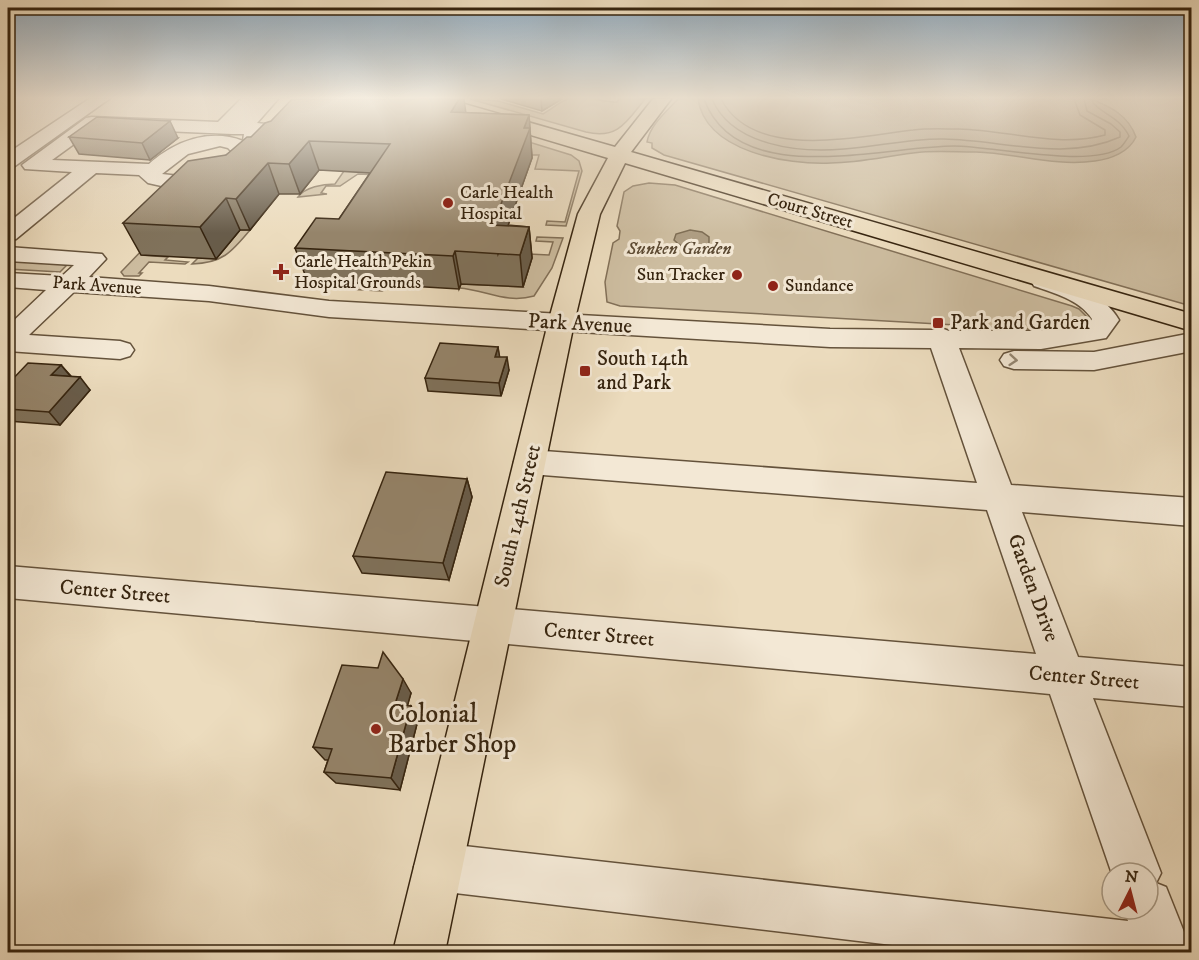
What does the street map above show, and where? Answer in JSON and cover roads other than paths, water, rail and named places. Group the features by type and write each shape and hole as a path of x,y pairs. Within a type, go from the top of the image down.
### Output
{"main road":[{"name":"Court Street","path":"580,144 1191,323"},
{"name":"South 14th Street","path":"419,952 561,323 589,214 618,155 627,144"}],"street":[{"path":"8,162 35,144"},
{"path":"62,144 32,165 154,170"},
{"path":"192,144 181,148 149,175 159,181 217,183 229,180 248,164 248,157 235,144"},
{"path":"8,234 91,167"},
{"path":"8,254 94,259 8,341"},
{"name":"Park Avenue","path":"944,346 1004,340 1060,339 1096,332 1105,323 1106,320 1100,310 1078,295 1020,273"},
{"name":"Park Avenue","path":"8,280 58,292 266,312 329,309 830,338 944,346 1023,361 1094,361 1191,342"},
{"name":"Park Avenue","path":"8,297 58,292"},
{"path":"8,341 120,350"},
{"name":"Garden Drive","path":"944,346 1132,861"},
{"path":"530,462 1191,512"},
{"name":"Center Street","path":"8,582 1191,687"},
{"path":"438,867 1166,952 1154,921"}],"water":[{"path":"734,144 1132,144 1124,151 1113,156 1080,162 1050,161 976,152 922,152 842,163 813,163 772,158"},
{"path":"690,230 702,232 709,237 709,243 691,248 682,246 674,240 676,234"}],"place":[{"name":"Carle Health Hospital","path":"448,203"},
{"name":"Carle Health Pekin Hospital Grounds","path":"281,272"},
{"name":"Sun Tracker","path":"737,275"},
{"name":"Sundance","path":"773,286"},
{"name":"Park and Garden","path":"938,323"},
{"name":"South 14th and Park","path":"585,371"},
{"name":"Colonial Barber Shop","path":"376,729"}],"park label":[{"name":"Sunken Garden","path":"679,249"}]}
